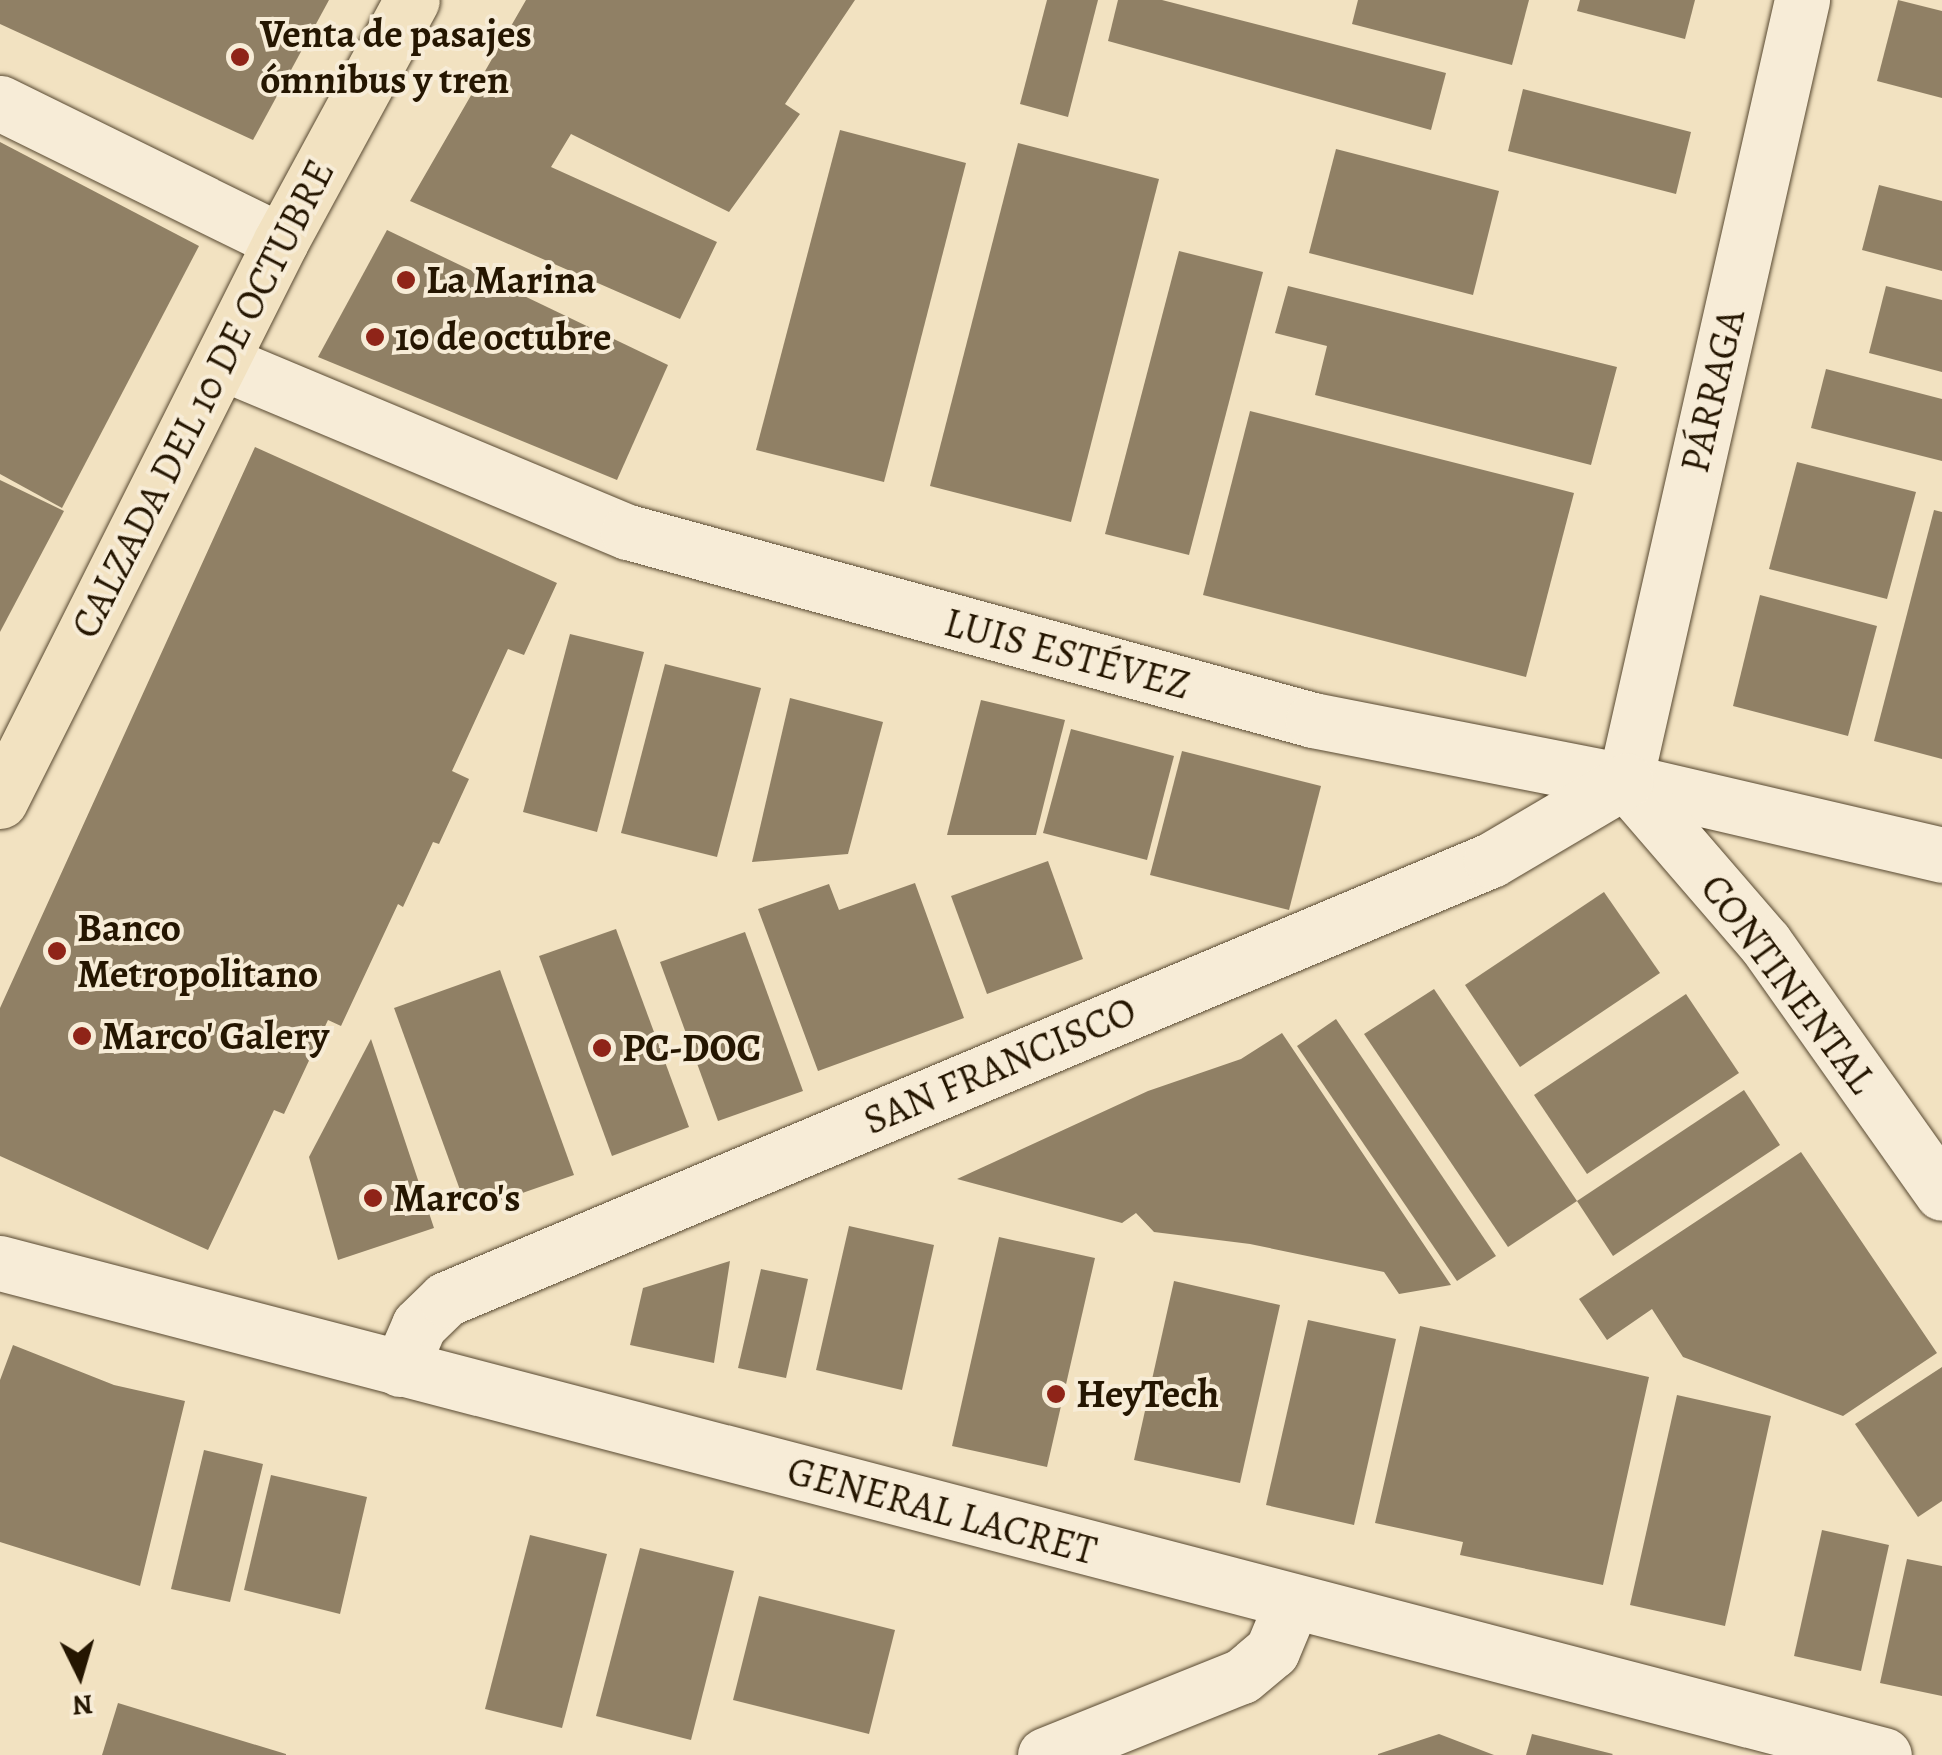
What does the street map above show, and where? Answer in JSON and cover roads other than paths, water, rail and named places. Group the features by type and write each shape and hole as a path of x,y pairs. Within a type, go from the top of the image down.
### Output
{"main road":[{"name":"CALZADA DEL 10 DE OCTUBRE","path":"0,801 281,242 412,0"}],"street":[{"name":"PÁRRAGA","path":"1624,781 1802,0"},
{"path":"0,103 281,242"},
{"name":"LUIS ESTÉVEZ","path":"220,362 628,532 1313,720 1624,781 1942,855"},
{"name":"CONTINENTAL","path":"1624,781 1766,943 1942,1194"},
{"name":"SAN FRANCISCO","path":"400,1370 419,1325 446,1298 1490,860 1624,781"},
{"name":"GENERAL LACRET","path":"0,1263 1884,1755"},
{"path":"1045,1755 1242,1676 1272,1652 1292,1602"}],"place":[{"name":"Venta de pasajes ómnibus y tren","path":"240,57"},
{"name":"La Marina","path":"406,280"},
{"name":"10 de octubre","path":"375,337"},
{"name":"Banco Metropolitano","path":"57,951"},
{"name":"Marco' Galery","path":"82,1036"},
{"name":"PC-DOC","path":"602,1048"},
{"name":"Marco's","path":"373,1198"},
{"name":"HeyTech","path":"1056,1394"}]}
